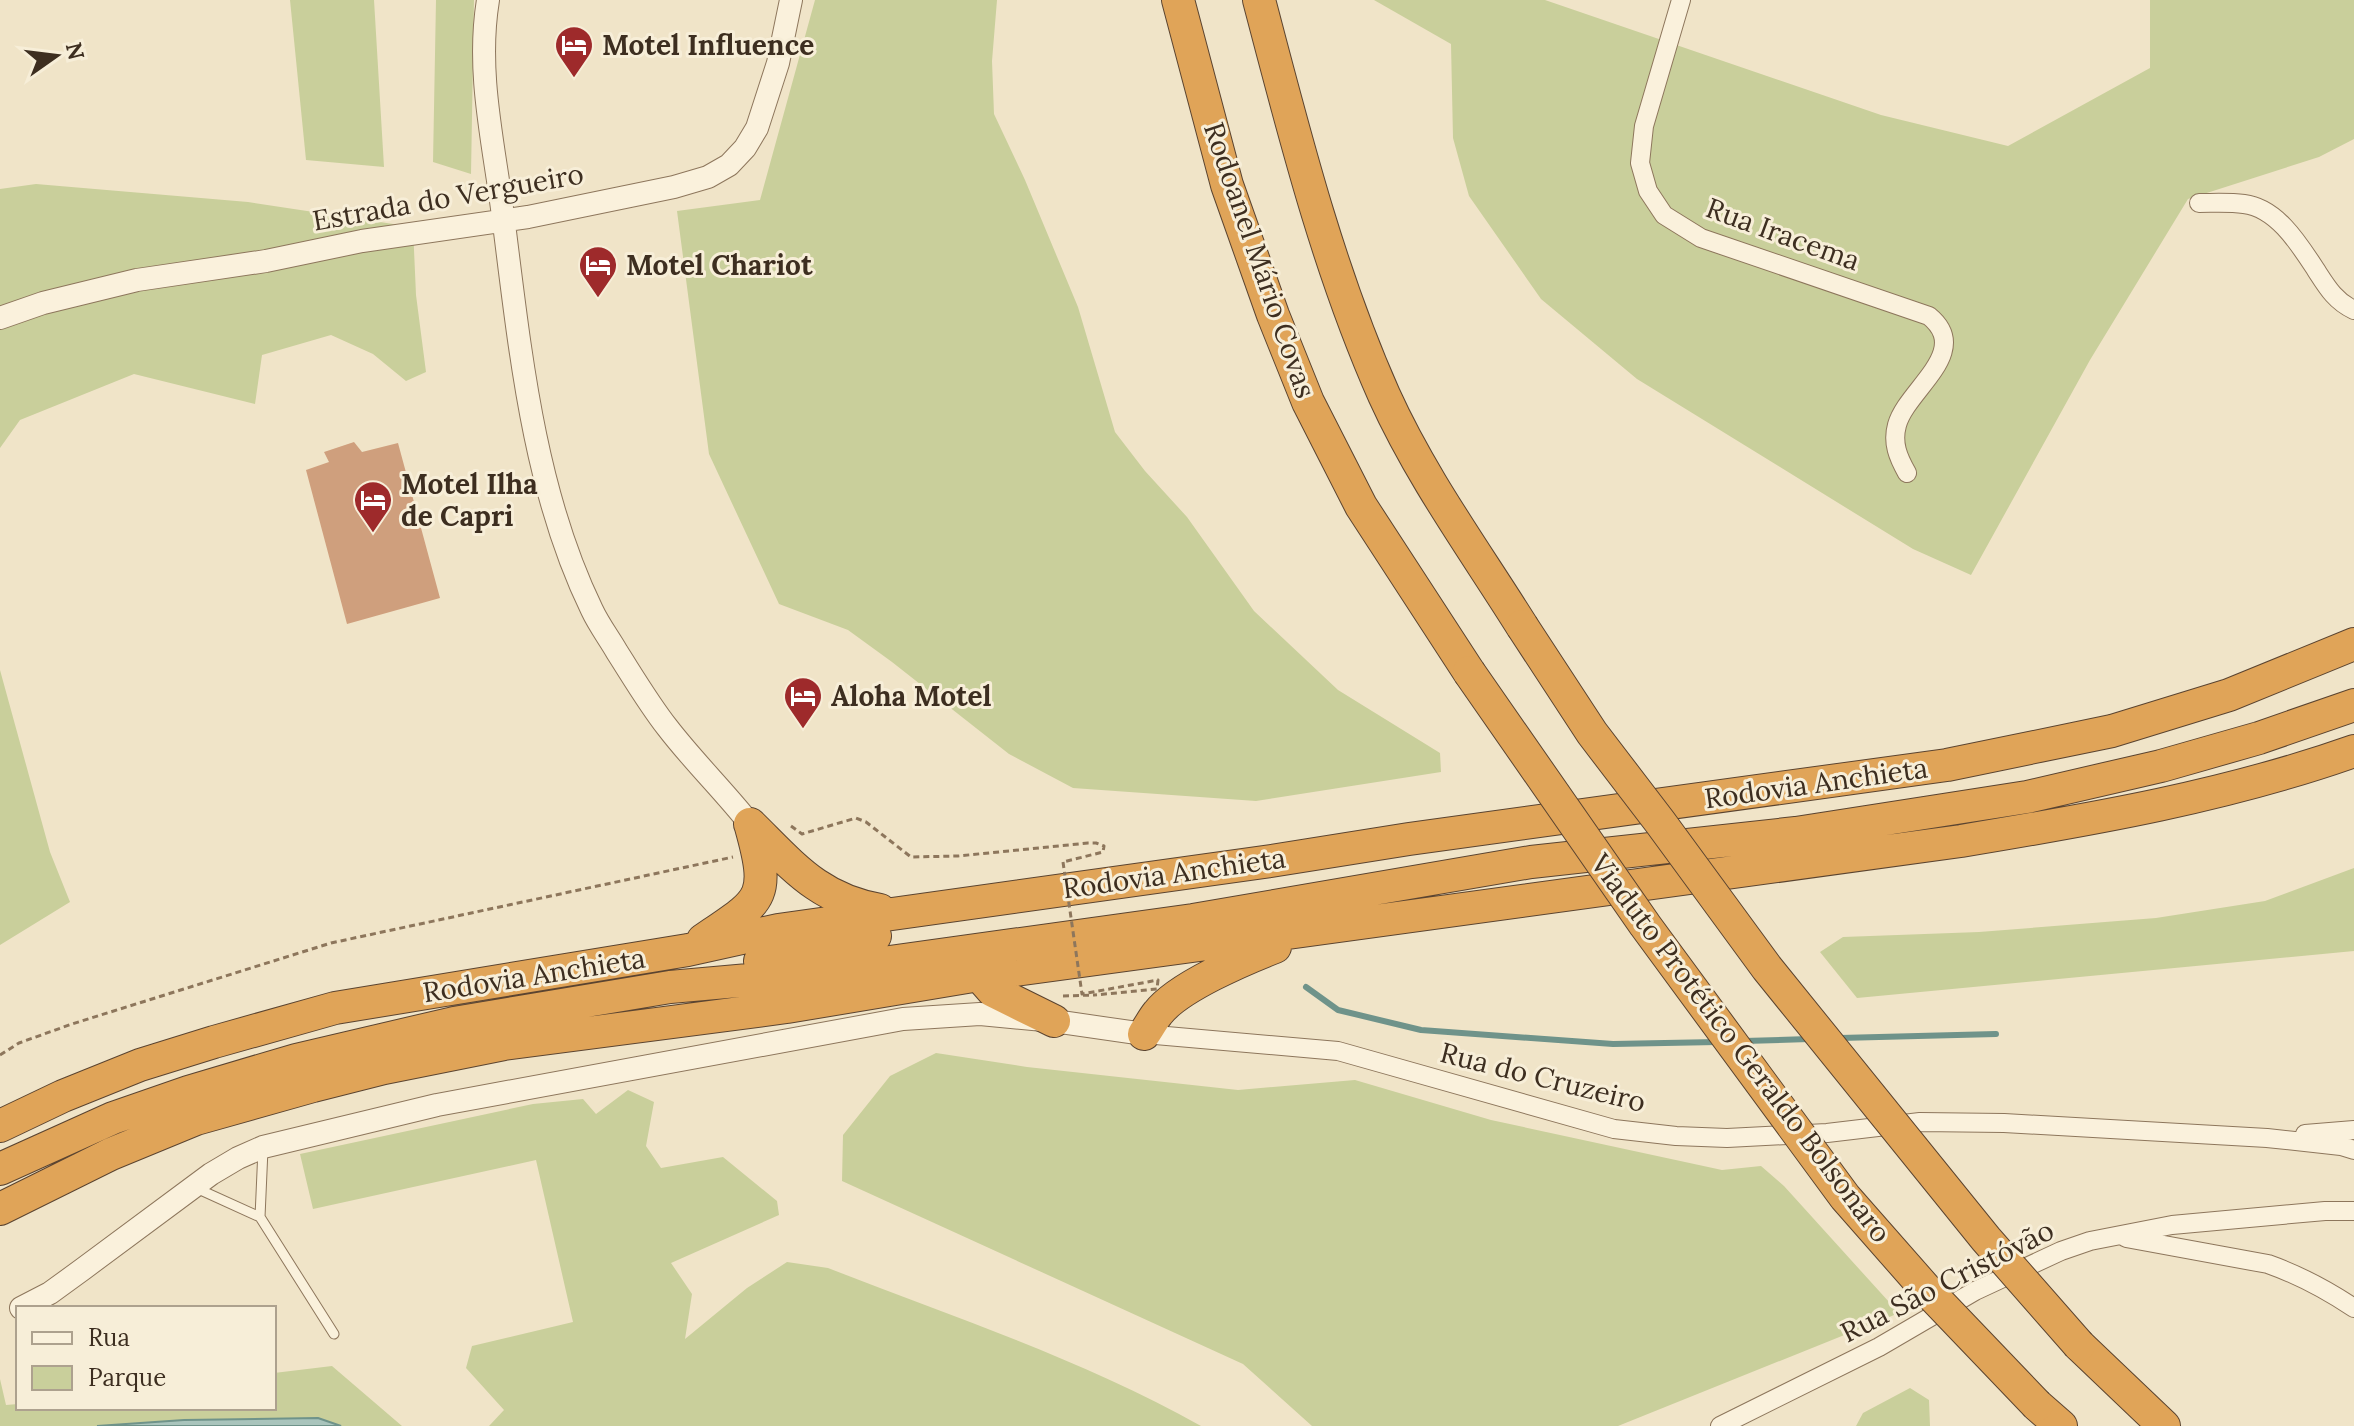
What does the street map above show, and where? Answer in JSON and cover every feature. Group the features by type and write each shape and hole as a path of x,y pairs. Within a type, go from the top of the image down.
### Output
{"highway":[{"name":"Rodoanel Mário Covas","path":"1178,0 1227,185 1308,402 1361,506 1469,672"},
{"path":"1259,0 1315,206 1385,396 1426,474 1522,626 1592,733 1767,968 1986,1239 2079,1345 2164,1426"},
{"name":"Rodovia Anchieta","path":"0,1126 63,1096 155,1060 335,1008 688,950 778,930 1947,765 2112,731 2229,695 2354,644"},
{"name":"Viaduto Protético Geraldo Bolsonaro","path":"1469,672 1645,925 1845,1197 1925,1288 2049,1416"},
{"name":"Rodovia Anchieta","path":"0,1169 113,1118 188,1092 296,1060 454,1023 670,987 782,977 1193,920 1531,862 1796,833 2013,799 2175,762 2259,738 2354,705"},
{"path":"0,1209 111,1154 196,1119 384,1068 504,1044 787,1007 984,993 1342,926 1961,841 2103,817 2250,783 2354,751"},
{"path":"750,824 824,891 863,907 899,914"},
{"path":"688,950 749,908 757,895 763,875 750,824"},
{"path":"670,987 709,972 935,923 985,908 1004,898"},
{"path":"1144,1034 1159,1010 1195,985 1273,948 1342,926"},
{"path":"984,993 1054,1021"},
{"path":"0,1106 63,1096"}],"street":[{"path":"488,0 483,48 485,89 510,282 540,458 563,541 593,612 629,672 666,726 750,824"},
{"name":"Estrada do Vergueiro","path":"0,318 43,303 137,280 266,261 362,241 528,217 708,177 729,165 745,148 757,128 778,63 791,0"},
{"name":"Rua Iracema","path":"1681,0 1644,126 1640,163 1648,191 1664,215 1701,238 1929,316 1939,325 1944,339 1943,354 1897,422 1894,441 1907,473"},
{"path":"2199,203 2246,204 2271,214 2300,245 2332,294 2340,303 2354,310"},
{"path":"26,1306 50,1293 193,1187 238,1158 263,1147 437,1105 903,1019 984,993"},
{"path":"1054,1021 1144,1034"},
{"name":"Rua do Cruzeiro","path":"1144,1034 1338,1051 1614,1129 1676,1136 1727,1138 1827,1133 1920,1122 2004,1123 2267,1138 2354,1150"},
{"name":"Rua do Cruzeiro","path":"2267,1138 2354,1130"},
{"name":"Rua São Cristóvão","path":"1720,1426 1879,1347 1975,1291 2061,1251 2112,1236 2172,1225 2354,1211"},
{"path":"2112,1236 2268,1264 2303,1278 2354,1308"}],"lane":[{"path":"260,1217 263,1147"},
{"path":"193,1187 260,1217 334,1334"}],"path":[{"path":"790,825 802,834 856,818 866,822 911,857 958,856 1088,843 1104,846 1103,852 1063,862 1082,994 1158,980 1159,984 1157,989 1095,995"},
{"path":"0,1055 19,1043 72,1024 331,943 737,856"}],"green space":[{"path":"290,0 374,0 384,167 306,160"},
{"path":"436,0 474,0 471,174 433,162"},
{"path":"815,0 997,0 992,61 994,114 1078,307 1115,432 1187,517 1254,611 1338,690 1440,753 1441,772 1256,801 1073,788 1009,754 848,630 779,604 709,454 677,211 760,200"},
{"path":"1374,0 1545,0 1881,115 2008,146 2150,68 2150,0 2354,0 2354,139 2319,157 2188,199 2090,360 1971,575 1913,549 1637,379 1541,299 1469,196 1453,138 1451,44"},
{"path":"36,184 248,202 413,227 416,295 426,372 406,381 373,354 331,335 262,355 255,404 134,374 20,420 0,448 0,189"},
{"path":"0,670 50,852 70,902 0,945"},
{"path":"2354,868 2354,951 1857,998 1820,952 1843,937 1979,932 2156,918 2265,901"},
{"path":"936,1053 1027,1067 1238,1090 1355,1080 1491,1120 1722,1170 1761,1166 1784,1186 1899,1313 1618,1426 1312,1426 1243,1364 842,1181 843,1135 890,1076"},
{"path":"628,1090 654,1102 646,1146 661,1168 723,1157 777,1201 779,1215 671,1263 692,1294 685,1339 747,1288 787,1262 828,1268 1064,1360 1201,1426 489,1426 504,1410 466,1368 472,1346 573,1322 536,1160 313,1209 300,1154 533,1104 583,1099 596,1114"},
{"path":"332,1366 402,1426 184,1420 97,1426 0,1426 0,1379 6,1405 16,1404 16,1410 276,1410 276,1373"},
{"path":"1910,1388 1929,1400 1930,1426 1856,1426 1863,1413"}],"water":[{"path":"318,1418 341,1426 97,1426 184,1420"}],"building":[{"name":"Motel Ilha de Capri","path":"354,442 362,452 398,443 440,598 347,624 306,470 329,462 324,452"}],"waterway":[{"path":"1306,987 1338,1010 1421,1030 1613,1044 1717,1042"},
{"path":"1840,1038 1996,1034"},
{"path":"1744,1041 1809,1039"}],"place":[{"name":"Motel Influence","path":"574,79"},
{"name":"Motel Chariot","path":"598,299"},
{"name":"Motel Ilha de Capri","path":"373,534"},
{"name":"Aloha Motel","path":"803,730"}]}
